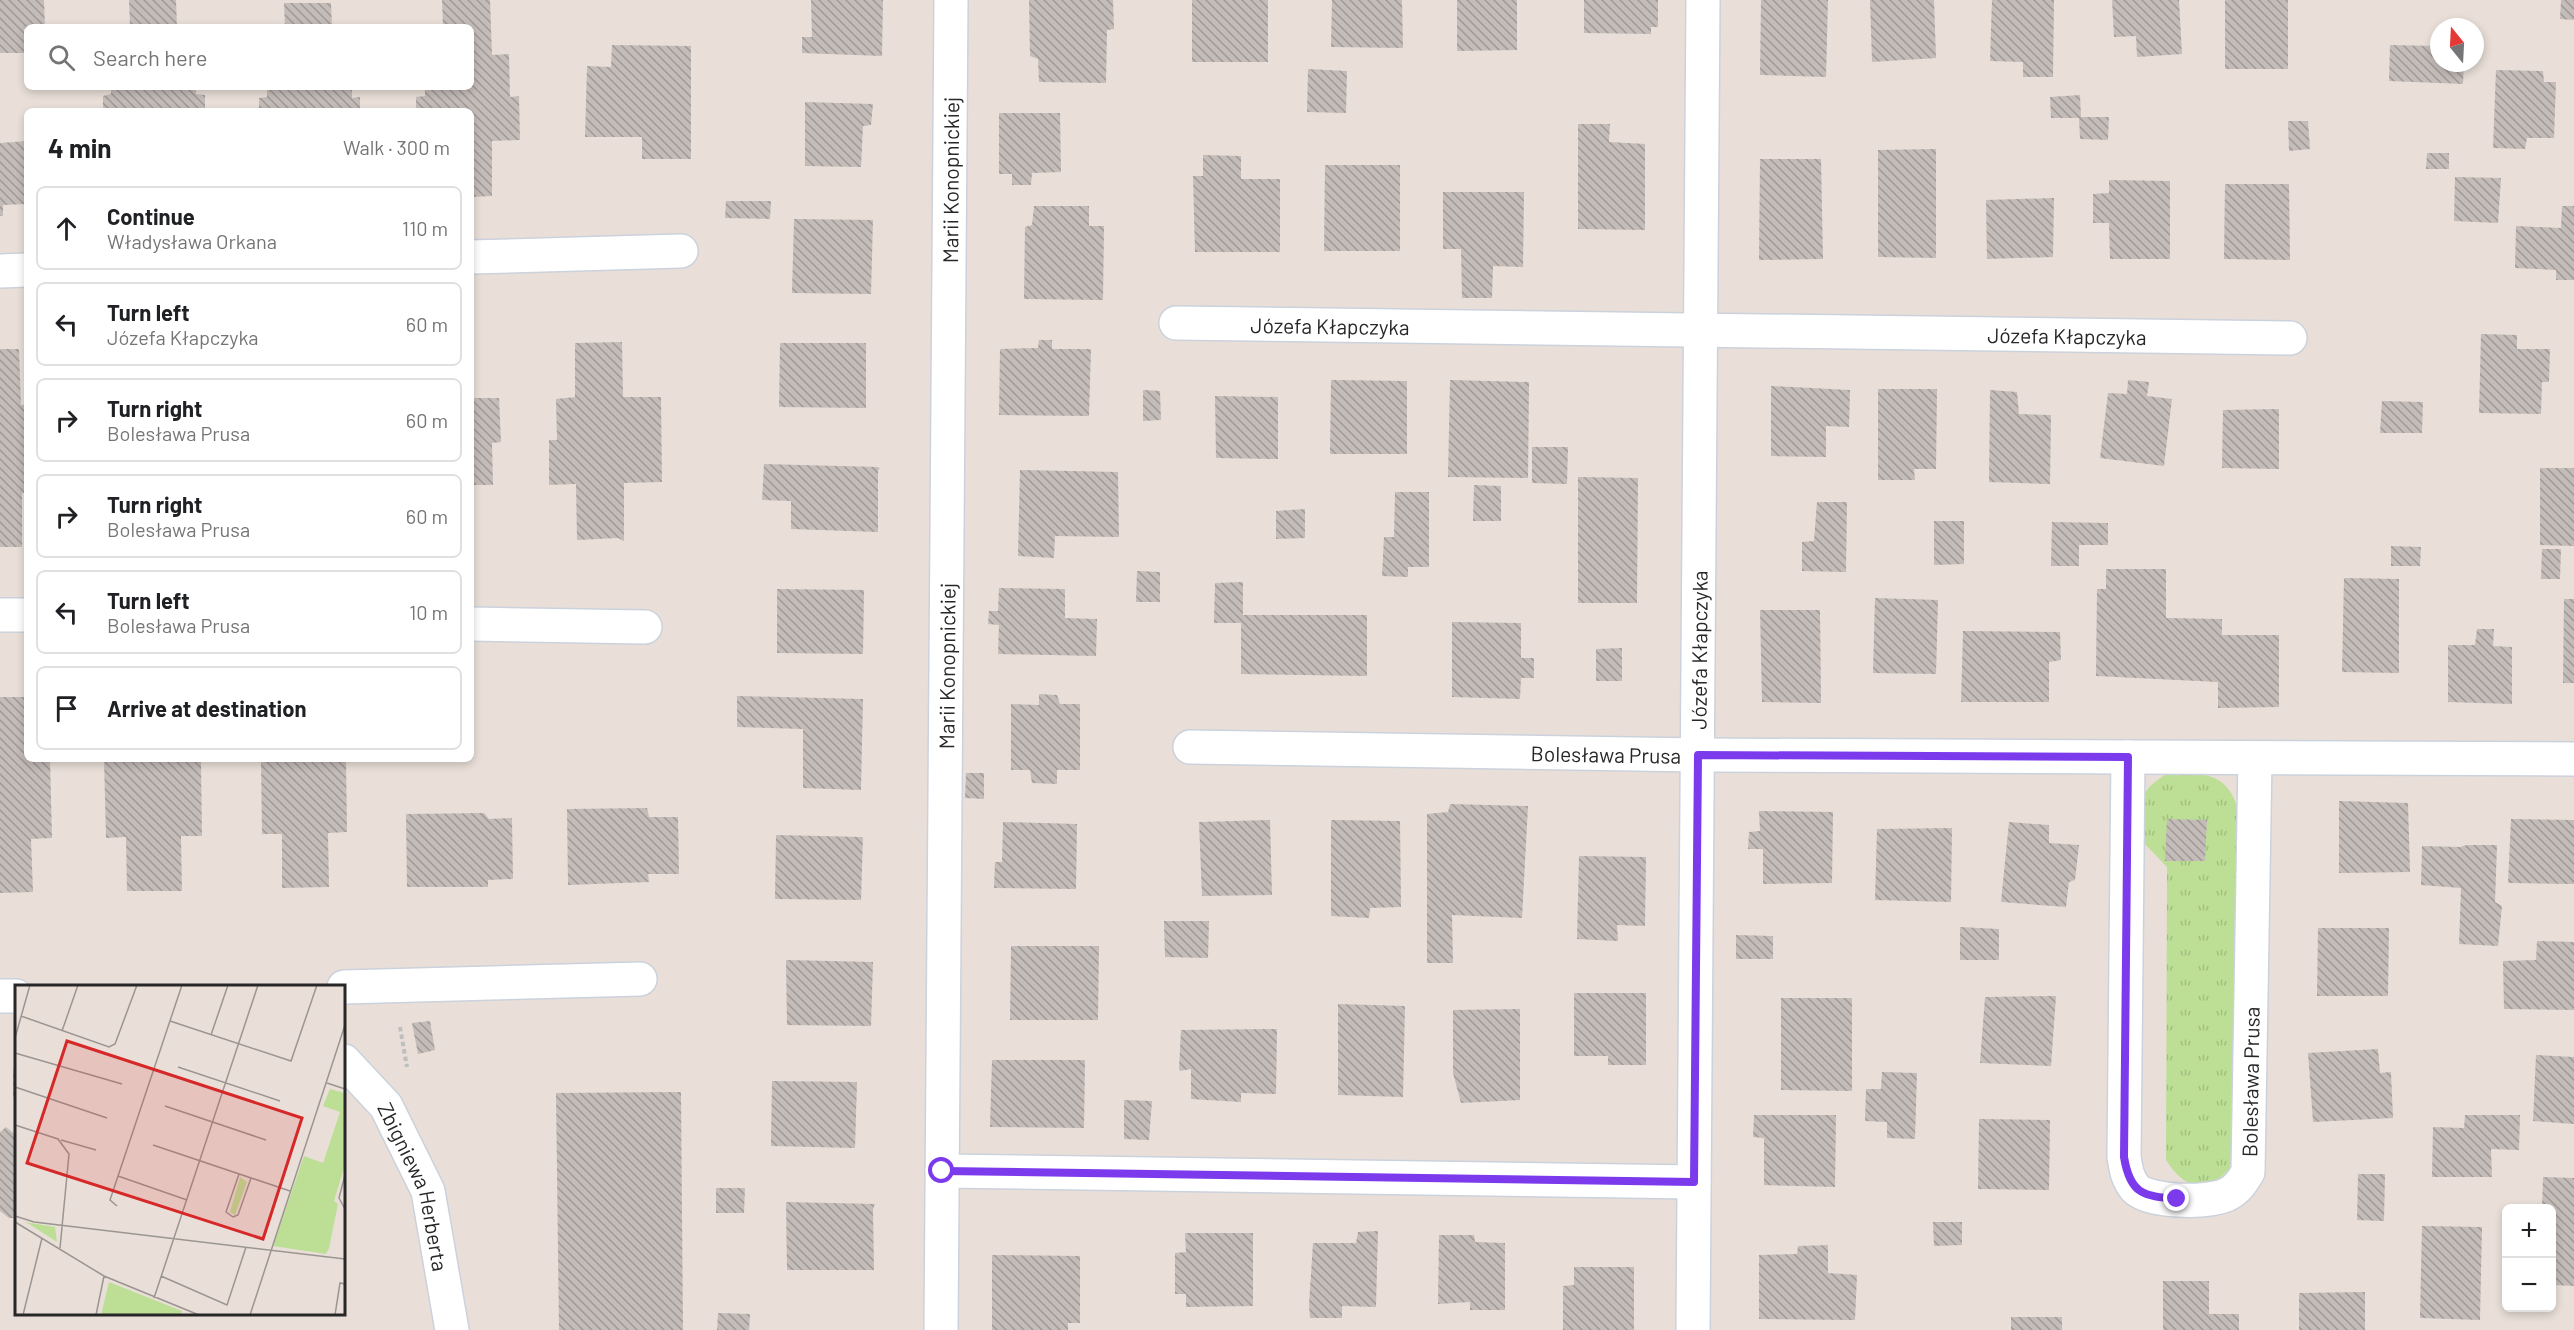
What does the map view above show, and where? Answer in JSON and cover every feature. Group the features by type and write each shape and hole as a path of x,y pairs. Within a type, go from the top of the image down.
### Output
{"street":[{"name":"Marii Konopnickiej","path":"941,1330 951,0"},
{"name":"Józefa Kłapczyka","path":"1693,1330 1703,0"},
{"path":"474,257 681,251"},
{"path":"0,271 24,270"},
{"name":"Józefa Kłapczyka","path":"1176,323 2290,338"},
{"path":"0,615 24,615"},
{"path":"474,624 645,627"},
{"name":"Bolesława Prusa","path":"1190,747 1698,755 2574,759"},
{"name":"Bolesława Prusa","path":"2128,757 2124,1157 2127,1176 2136,1190 2148,1197 2198,1200 2226,1195 2241,1184 2248,1172 2255,758"},
{"path":"345,987 640,979"},
{"name":"Zbigniewa Herberta","path":"345,1061 386,1106 428,1191 452,1330"},
{"path":"942,1171 1694,1182"}],"path":[{"path":"393,984 408,1074"}],"green space":[{"path":"2168,773 2192,773 2213,777 2228,789 2238,811 2236,1160 2218,1179 2201,1186 2183,1179 2166,1160 2167,867 2140,839 2142,800 2150,787"}],"building":[{"path":"0,0 44,0 45,24 24,24 24,53 0,53"},
{"path":"129,0 176,0 177,24 130,24"},
{"path":"442,0 490,0 492,55 509,54 510,97 519,96 520,140 492,141 492,196 474,197 474,108 416,108 416,97 425,96 425,90 474,90 474,24 443,24"},
{"path":"811,0 883,0 882,56 802,53 802,37 812,37"},
{"path":"1029,0 1113,0 1114,29 1107,30 1106,83 1039,82 1038,59 1030,56"},
{"path":"1192,0 1268,0 1268,62 1192,62"},
{"path":"1332,0 1402,0 1403,48 1331,47"},
{"path":"1457,0 1517,0 1517,50 1457,51"},
{"path":"1584,0 1658,0 1658,27 1651,27 1651,34 1584,33"},
{"path":"1761,0 1828,0 1826,77 1760,75"},
{"path":"1870,0 1934,0 1936,58 1872,62"},
{"path":"1992,0 2054,0 2053,77 2023,77 2023,62 1990,61"},
{"path":"2112,0 2179,0 2182,54 2137,57 2136,36 2114,37"},
{"path":"2225,0 2288,0 2288,69 2225,69"},
{"path":"2561,0 2574,0 2574,20 2560,19"},
{"path":"284,3 331,3 332,24 285,24"},
{"path":"612,45 691,46 691,159 642,159 642,137 585,137 587,66 611,67"},
{"path":"2390,45 2430,46 2430,72 2464,72 2463,84 2389,81"},
{"path":"1308,69 1347,71 1346,113 1307,112"},
{"path":"2496,70 2543,71 2544,82 2556,82 2554,138 2527,138 2525,149 2493,148"},
{"path":"111,90 196,90 196,94 205,95 205,108 103,108 103,96 111,94"},
{"path":"267,90 352,90 352,98 360,97 360,108 259,108 259,98 267,97"},
{"path":"2080,95 2081,117 2109,117 2108,140 2080,139 2079,118 2051,118 2050,97"},
{"path":"805,102 873,104 871,125 863,126 861,167 805,166"},
{"path":"999,113 1060,113 1061,172 1032,173 1031,185 1012,185 1012,174 999,174"},
{"path":"2288,121 2308,121 2310,149 2289,151"},
{"path":"1578,124 1610,124 1609,142 1645,144 1645,230 1578,229"},
{"path":"24,141 24,204 3,205 3,216 0,216 0,143"},
{"path":"1936,149 1936,258 1878,257 1878,150"},
{"path":"2427,153 2449,153 2449,169 2426,169"},
{"path":"1203,155 1241,156 1241,179 1280,179 1280,252 1195,252 1193,176 1203,176"},
{"path":"1760,159 1821,159 1823,259 1759,260"},
{"path":"1325,165 1400,165 1400,251 1324,251"},
{"path":"2455,177 2501,178 2498,223 2454,221"},
{"path":"2109,180 2170,181 2170,259 2110,259 2109,223 2093,223 2093,194 2109,193"},
{"path":"2225,184 2289,184 2290,260 2224,259"},
{"path":"1443,192 1524,192 1523,267 1493,266 1492,298 1462,298 1461,249 1443,249"},
{"path":"2054,198 2053,257 1987,259 1986,200"},
{"path":"726,201 771,201 770,219 725,218"},
{"path":"1034,206 1089,206 1089,226 1104,226 1103,300 1024,299 1025,227 1032,225"},
{"path":"2562,206 2574,206 2574,280 2556,280 2556,270 2515,268 2516,226 2561,228"},
{"path":"794,219 873,220 871,294 792,293"},
{"path":"2481,334 2517,335 2517,349 2550,349 2549,382 2542,382 2541,414 2479,413"},
{"path":"1039,340 1052,340 1052,349 1091,349 1089,416 999,415 1000,349 1038,348"},
{"path":"622,342 623,397 661,397 662,482 624,483 624,541 618,538 577,540 576,484 549,485 549,440 557,440 556,399 575,397 575,343"},
{"path":"780,343 866,343 866,408 779,407"},
{"path":"0,349 19,349 21,405 24,405 22,547 0,547"},
{"path":"1331,380 1407,381 1407,454 1330,454"},
{"path":"1450,380 1529,382 1528,478 1448,477"},
{"path":"2128,380 2149,382 2147,396 2172,399 2164,466 2100,458 2108,393 2127,394"},
{"path":"1771,386 1850,390 1849,427 1826,426 1826,457 1771,456"},
{"path":"1878,389 1937,389 1936,469 1914,469 1915,480 1878,480"},
{"path":"1143,390 1160,391 1161,420 1143,421"},
{"path":"1990,390 2017,392 2019,414 2051,415 2050,484 1989,482"},
{"path":"1215,396 1278,397 1278,459 1216,458"},
{"path":"474,398 499,398 501,442 492,443 493,485 474,485"},
{"path":"2382,401 2423,402 2422,433 2380,433"},
{"path":"2279,409 2279,469 2222,468 2223,410"},
{"path":"1532,447 1568,447 1567,484 1532,483"},
{"path":"764,464 878,467 880,469 878,470 878,532 791,529 791,501 762,500"},
{"path":"2540,468 2574,468 2574,546 2540,545"},
{"path":"1020,470 1118,472 1119,537 1055,536 1054,558 1018,556"},
{"path":"1578,477 1638,478 1637,603 1578,603"},
{"path":"1474,485 1501,486 1501,521 1473,521"},
{"path":"1395,492 1429,492 1429,567 1408,567 1408,577 1382,576 1384,537 1394,537"},
{"path":"1817,502 1847,502 1846,572 1802,571 1802,542 1814,541"},
{"path":"1305,509 1305,538 1276,539 1276,511"},
{"path":"1934,521 1964,521 1964,564 1934,565"},
{"path":"2052,522 2108,523 2108,545 2079,545 2079,566 2051,566"},
{"path":"2391,546 2421,547 2420,566 2391,566"},
{"path":"2542,549 2561,549 2560,579 2541,579"},
{"path":"2106,569 2166,569 2166,618 2222,619 2222,635 2279,635 2279,707 2218,708 2218,682 2096,676 2097,589 2106,589"},
{"path":"1137,571 1160,572 1160,602 1136,602"},
{"path":"2344,578 2399,579 2399,673 2342,672"},
{"path":"1243,582 1243,615 1367,615 1367,676 1241,674 1241,623 1214,623 1215,583"},
{"path":"999,588 1065,589 1065,618 1097,619 1096,656 998,654 999,625 988,624 989,611 998,611"},
{"path":"777,589 864,590 863,654 777,653"},
{"path":"1875,598 1938,600 1936,674 1873,673"},
{"path":"2564,599 2574,599 2574,683 2563,683"},
{"path":"1760,610 1820,610 1821,703 1762,702"},
{"path":"1452,622 1521,623 1521,658 1534,658 1534,678 1521,678 1520,699 1452,697"},
{"path":"2477,629 2494,629 2493,646 2512,647 2512,704 2448,702 2448,645 2475,645"},
{"path":"1963,631 2060,632 2061,660 2049,662 2049,702 1961,702"},
{"path":"1622,648 1622,681 1596,681 1596,649"},
{"path":"1039,694 1057,695 1060,704 1080,704 1080,770 1057,770 1057,784 1032,783 1030,770 1011,770 1011,704 1039,705"},
{"path":"737,696 863,699 861,790 803,788 803,729 737,727"},
{"path":"0,697 24,697 24,762 50,762 52,838 31,839 33,892 0,893"},
{"path":"104,762 201,762 202,836 181,836 182,891 127,891 126,837 106,838"},
{"path":"261,762 346,762 347,832 328,833 329,887 282,888 282,834 262,834"},
{"path":"966,773 984,773 984,799 965,798"},
{"path":"2339,801 2408,803 2410,872 2339,873"},
{"path":"1450,804 1528,806 1522,918 1452,915 1453,963 1427,963 1427,814 1448,812"},
{"path":"647,808 649,817 678,817 679,874 648,874 649,882 568,885 567,809"},
{"path":"1759,811 1833,812 1832,883 1763,884 1763,849 1748,849 1749,832 1760,831"},
{"path":"484,813 489,819 512,818 513,879 488,880 488,887 407,887 406,814"},
{"path":"2167,819 2207,820 2205,861 2165,861"},
{"path":"2511,819 2574,820 2574,884 2508,883"},
{"path":"1270,820 1272,895 1202,896 1199,822"},
{"path":"1331,820 1400,821 1401,907 1370,908 1369,918 1331,916"},
{"path":"1003,822 1077,824 1076,889 994,888 995,862 1002,862"},
{"path":"2009,822 2049,825 2049,843 2079,845 2075,880 2069,882 2066,907 2001,902"},
{"path":"1952,828 1951,902 1875,900 1877,829"},
{"path":"776,835 863,837 861,900 775,899"},
{"path":"2497,845 2495,902 2502,906 2498,946 2459,944 2461,888 2421,885 2422,846 2460,847"},
{"path":"1579,856 1646,857 1645,926 1617,925 1618,941 1577,939"},
{"path":"1164,921 1209,921 1208,958 1165,957"},
{"path":"1960,927 1999,929 1999,960 1960,960"},
{"path":"2318,928 2389,928 2388,996 2317,996"},
{"path":"1736,935 1773,936 1773,959 1736,959"},
{"path":"2537,941 2574,942 2574,1010 2504,1009 2503,961 2536,960"},
{"path":"1011,946 1099,946 1098,1020 1010,1020"},
{"path":"786,960 873,962 871,1026 787,1025"},
{"path":"1574,993 1646,993 1646,1065 1608,1065 1608,1056 1574,1056"},
{"path":"2056,996 2051,1066 1980,1063 1985,997"},
{"path":"1781,998 1852,998 1852,1091 1781,1090"},
{"path":"1338,1004 1405,1006 1403,1097 1338,1095"},
{"path":"1520,1009 1520,1100 1461,1103 1453,1073 1453,1010"},
{"path":"430,1021 435,1050 418,1054 412,1023"},
{"path":"1277,1029 1276,1094 1241,1093 1241,1102 1191,1099 1191,1069 1180,1071 1179,1069 1181,1030"},
{"path":"2378,1049 2380,1073 2391,1072 2393,1118 2313,1122 2308,1053"},
{"path":"2536,1055 2574,1057 2574,1124 2533,1121"},
{"path":"992,1060 1085,1060 1084,1128 990,1127"},
{"path":"15,1068 15,1097 13,1097 13,1069"},
{"path":"1882,1072 1917,1073 1915,1139 1887,1138 1887,1122 1865,1121 1866,1089 1881,1089"},
{"path":"772,1081 857,1082 855,1148 771,1146"},
{"path":"681,1092 683,1330 559,1330 556,1093"},
{"path":"1124,1100 1152,1101 1149,1140 1124,1139"},
{"path":"1754,1115 1836,1115 1835,1187 1764,1185 1764,1138 1753,1137"},
{"path":"2465,1115 2520,1115 2519,1150 2491,1149 2492,1177 2432,1177 2433,1127 2464,1128"},
{"path":"1979,1119 2050,1120 2049,1190 1978,1189"},
{"path":"6,1127 15,1134 15,1218 9,1218 0,1211 0,1132"},
{"path":"2358,1174 2385,1174 2384,1221 2357,1220"},
{"path":"2543,1177 2574,1178 2574,1286 2556,1285 2556,1204 2542,1204"},
{"path":"716,1188 745,1188 744,1213 716,1213"},
{"path":"786,1202 875,1204 873,1209 874,1270 787,1270"},
{"path":"1933,1222 1962,1222 1962,1245 1934,1246"},
{"path":"2422,1226 2482,1227 2480,1320 2420,1318"},
{"path":"1378,1231 1376,1307 1342,1306 1342,1318 1310,1318 1313,1243 1356,1243 1358,1232"},
{"path":"1185,1233 1253,1233 1253,1306 1186,1307 1186,1294 1175,1294 1175,1253 1186,1252"},
{"path":"1439,1235 1474,1235 1475,1242 1505,1243 1505,1310 1470,1310 1470,1302 1438,1304"},
{"path":"1828,1245 1828,1273 1857,1275 1855,1320 1759,1319 1759,1255 1797,1254 1798,1246"},
{"path":"992,1255 1080,1256 1080,1323 1068,1323 1068,1330 992,1330"},
{"path":"1574,1267 1634,1267 1634,1330 1563,1330 1563,1286 1574,1285"},
{"path":"2163,1281 2209,1281 2209,1314 2239,1314 2239,1330 2163,1330"},
{"path":"2365,1292 2365,1330 2299,1330 2299,1293"},
{"path":"718,1313 750,1314 749,1330 717,1330"},
{"path":"2011,1317 2062,1317 2062,1330 2011,1330"}],"route":[{"path":"942,1171 1694,1182 1698,755 2128,757 2124,1157 2127,1176 2136,1190 2148,1197 2177,1199"}]}
